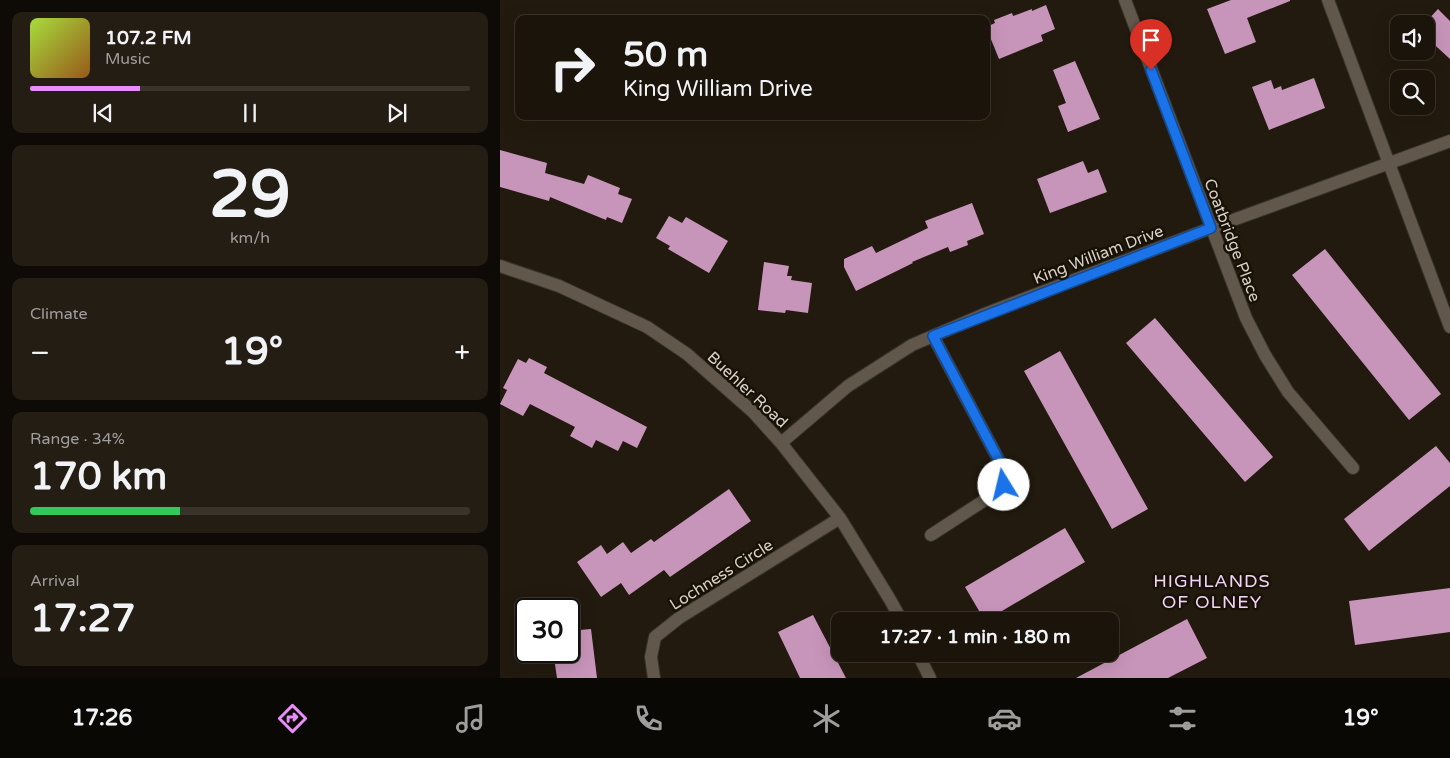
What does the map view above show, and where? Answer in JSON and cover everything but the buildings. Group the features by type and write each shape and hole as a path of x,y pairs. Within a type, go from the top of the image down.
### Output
{"street":[{"name":"Coatbridge Place","path":"1125,0 1246,318 1265,355 1288,392 1353,468"},
{"path":"1328,0 1450,327"},
{"name":"King William Drive","path":"781,442 848,386 912,345 1211,228 1450,141"},
{"name":"Buehler Road","path":"500,266 559,286 646,327 687,354 719,381 753,412 781,442 840,518 897,612"},
{"path":"931,535 1004,485 1004,470 933,336"},
{"name":"Lochness Circle","path":"654,678 651,657 655,637 679,618 840,518"},
{"path":"922,662 930,678"}],"district":[{"name":"HIGHLANDS OF OLNEY","path":"1212,591"}],"route":[{"path":"1004,485 1004,470 933,336 987,313 1211,228 1151,70"}]}
